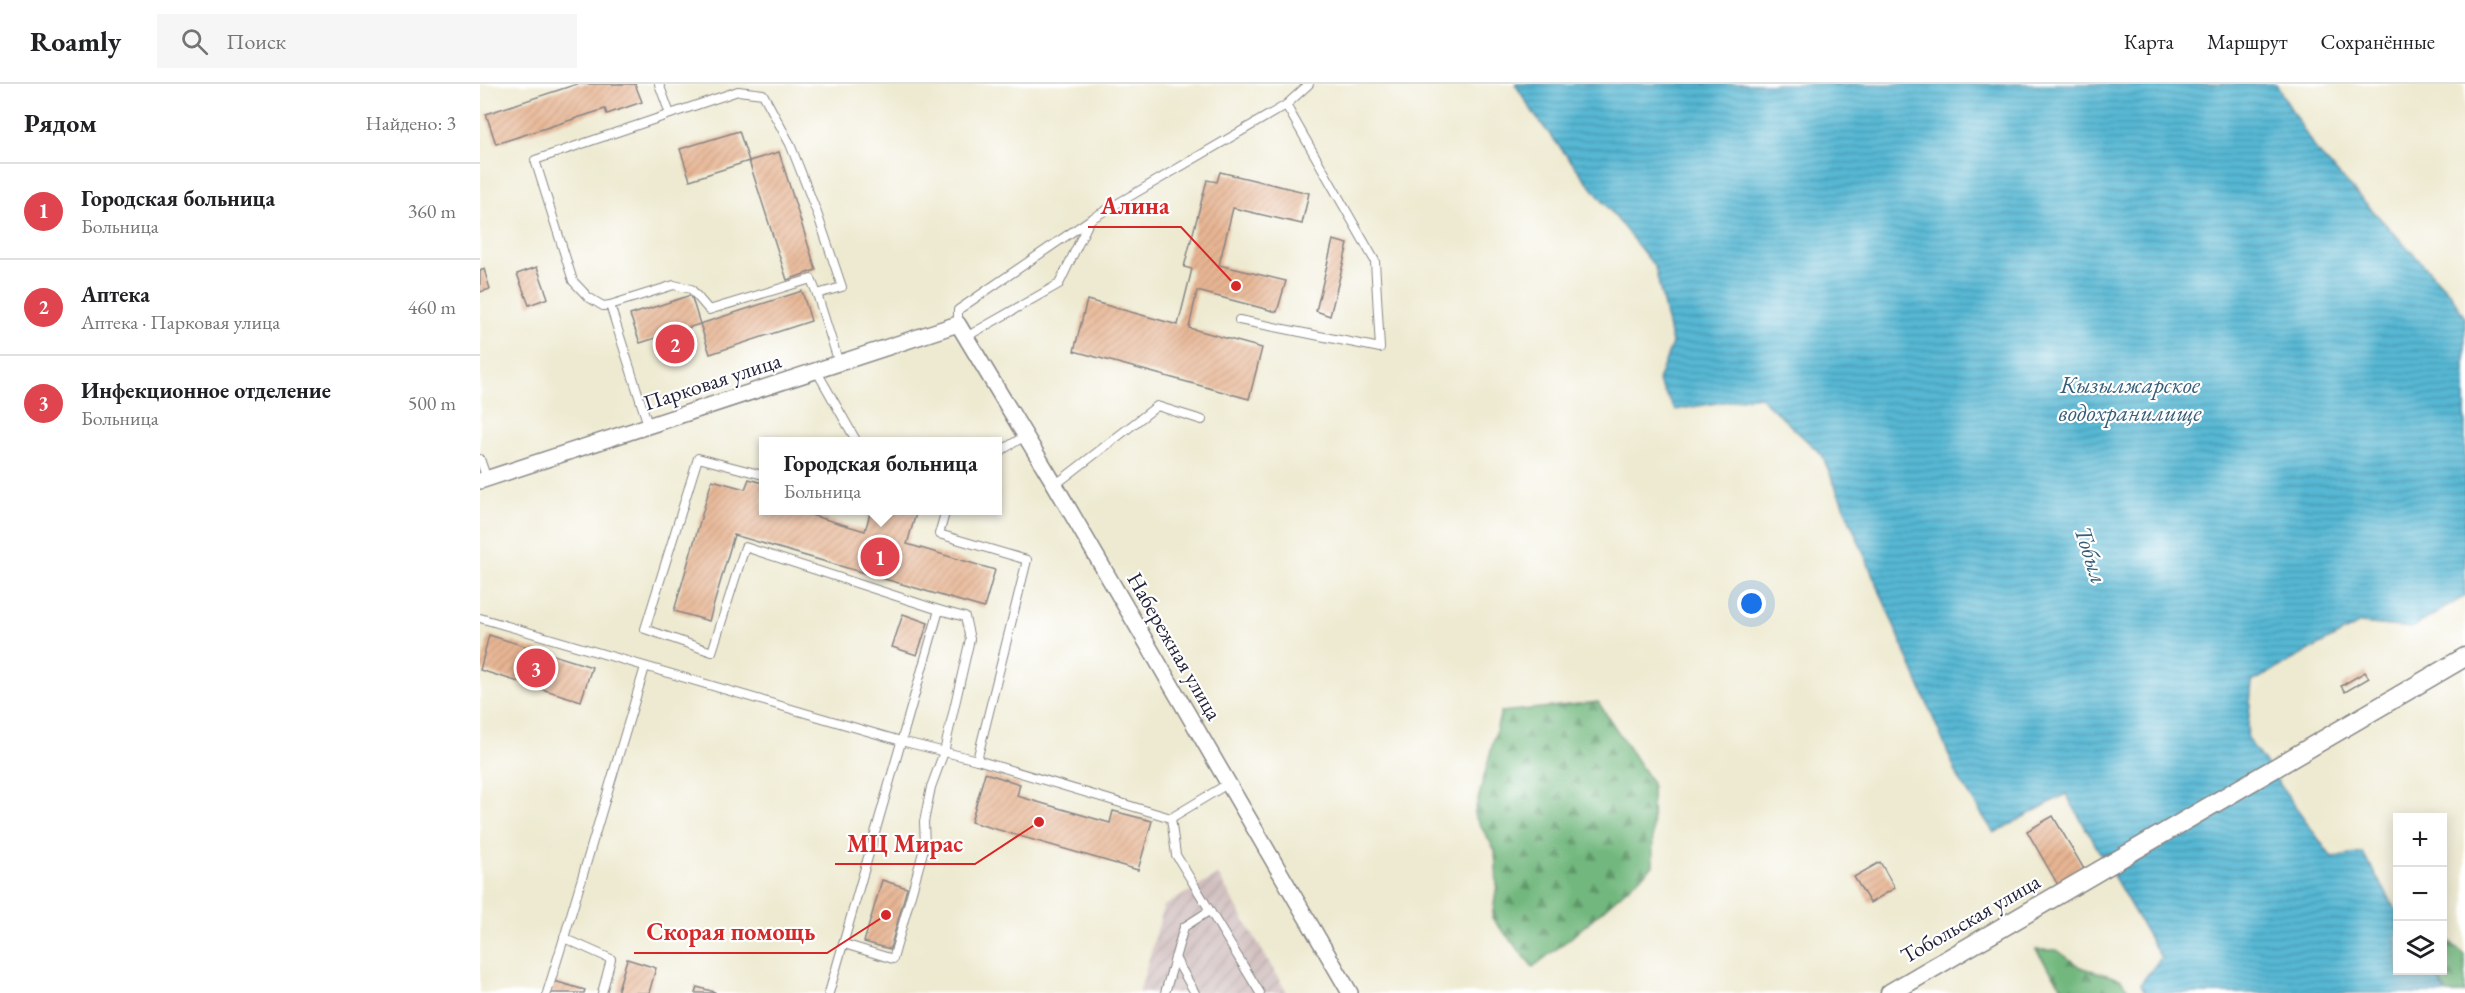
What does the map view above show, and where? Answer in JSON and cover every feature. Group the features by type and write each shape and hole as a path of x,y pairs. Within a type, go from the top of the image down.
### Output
{"street":[{"name":"Парковая улица","path":"483,480 816,370 962,330"},
{"name":"Набережная улица","path":"962,330 1055,485 1350,993"},
{"name":"Тобольская улица","path":"1890,993 2465,657"}],"lane":[{"path":"659,84 670,114"},
{"path":"1091,219 1059,284 962,330 958,310 1091,219 1286,105 1309,84"},
{"path":"817,294 842,287 817,213 789,144 763,94 738,91 535,160 573,281 588,297 603,306 674,285 691,289 708,310 811,279 839,363"},
{"path":"1239,320 1380,348 1375,261 1286,105"},
{"path":"610,305 648,425"},
{"path":"816,370 855,437"},
{"path":"1055,485 1157,406 1202,420"},
{"path":"1002,450 1025,436"},
{"path":"759,474 698,458 645,629 712,652 745,547 965,617 970,639 944,752 931,787 924,822 925,845 893,959 844,944"},
{"path":"480,459 483,480"},
{"path":"945,515 939,534 1027,560 978,760"},
{"path":"830,993 939,610"},
{"path":"480,618 901,741 978,760 1171,818 1229,783"},
{"path":"547,993 645,667"},
{"path":"1171,818 1176,855 1260,993"},
{"path":"1165,993 1184,927 1209,911"},
{"path":"564,938 611,959 602,993"},
{"path":"1175,958 1195,993"}],"shaded area":[{"path":"1218,875 1287,993 1139,993 1164,906"}],"green space":[{"path":"1598,702 1652,783 1653,866 1573,936 1533,967 1492,918 1497,885 1495,850 1474,815 1501,712"},
{"path":"2447,939 2465,955 2465,993 2447,993 2437,975 2447,975"},
{"path":"2036,950 2057,950 2080,967 2120,979 2132,993 2066,993"}],"water":[{"name":"Кызылжарское водохранилище","path":"1515,84 2276,84 2315,149 2450,293 2465,318 2465,596 2412,628 2360,623 2252,682 2247,738 2332,858 2363,853 2393,904 2393,975 2435,975 2446,993 2146,993 2140,984 2161,958 2066,794 1994,833 1959,779 1822,455 1759,396 1675,410 1658,381 1672,343 1655,267 1536,117"}],"building":[{"path":"577,84 635,84 642,102 607,114 605,109 496,144 486,114"},
{"path":"739,131 749,161 690,180 680,149"},
{"path":"779,152 816,270 787,280 749,161"},
{"path":"1220,172 1309,193 1302,224 1233,208 1219,265 1286,281 1277,312 1197,291 1189,328 1262,348 1249,399 1074,351 1087,300 1178,325 1192,269 1184,267 1207,180 1217,182"},
{"path":"1333,240 1348,244 1330,316 1316,311"},
{"path":"537,267 548,298 529,305 517,274"},
{"path":"484,269 490,289 480,292 480,271"},
{"path":"802,291 811,321 710,354 700,324"},
{"path":"691,295 700,324 640,343 630,315"},
{"path":"749,479 759,482 759,515 811,515 865,531 870,515 916,515 907,544 995,570 984,608 734,535 709,621 674,611 712,480 745,489"},
{"path":"903,614 928,623 917,655 892,647"},
{"path":"489,635 592,667 581,701 480,670"},
{"path":"2365,672 2369,678 2345,692 2341,686"},
{"path":"985,773 1020,784 1017,796 1110,823 1113,811 1152,821 1138,870 971,822"},
{"path":"2053,816 2084,869 2058,885 2027,831"},
{"path":"1880,862 1895,888 1870,903 1854,877"},
{"path":"882,880 907,888 890,949 864,942"},
{"path":"627,959 656,968 649,993 617,993"},
{"path":"554,981 585,990 584,993 550,993"},
{"path":"697,987 715,992 715,993 695,993"}],"place":[{"name":"Алина","path":"1236,286"},
{"name":"Аптека","path":"675,344"},
{"name":"Городская больница","path":"880,557"},
{"name":"Инфекционное отделение","path":"536,668"},
{"name":"МЦ Мирас","path":"1039,822"},
{"name":"Скорая помощь","path":"886,915"}],"water label":[{"name":"Тобыл","path":"2091,555"}]}
